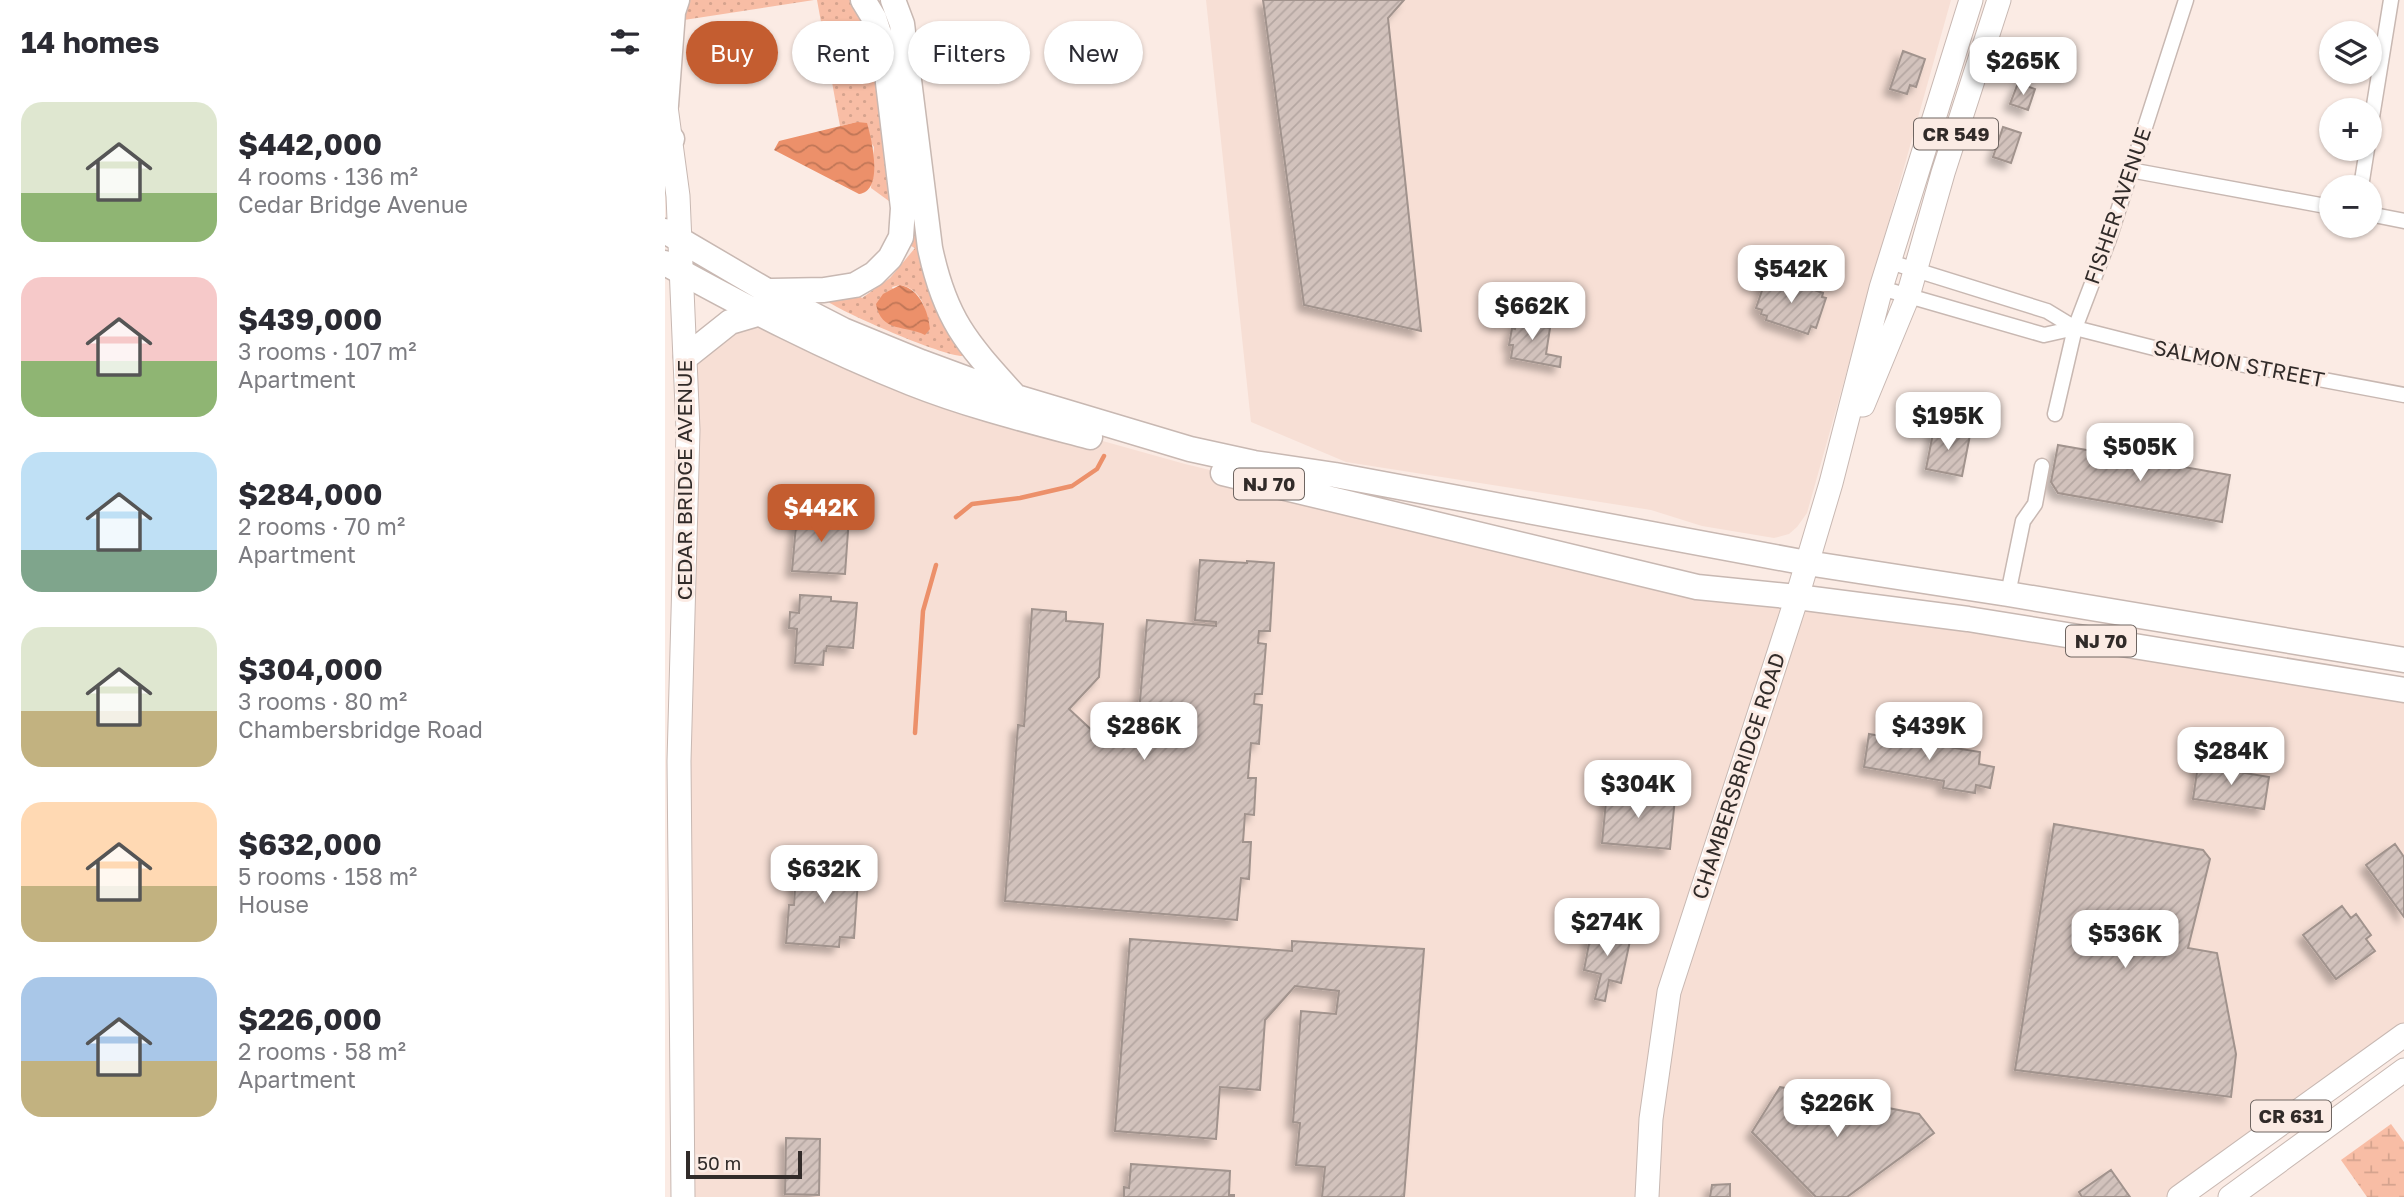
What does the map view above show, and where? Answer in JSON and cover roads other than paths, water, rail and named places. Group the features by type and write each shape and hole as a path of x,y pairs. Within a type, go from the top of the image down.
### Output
{"highway":[{"path":"666,105 673,12 677,0"},
{"path":"769,292 824,290 855,285 874,274 890,258 901,236 903,208 884,49 874,18 863,0"},
{"path":"893,0 902,24 936,275 957,327 975,352 1016,397"},
{"name":"NJ 70","path":"673,235 769,292 843,330 1016,397 1190,449 1254,463 1335,475 1807,563 2404,660"},
{"name":"NJ 70","path":"674,268 757,314 832,350 913,384 1010,415 1158,456 1697,587 1797,597 2013,626 2404,690"},
{"path":"686,357 730,322 757,314"}],"main road":[{"name":"CHAMBERSBRIDGE ROAD","path":"1647,1197 1651,1119 1669,992 1797,597 1831,482 1881,288 1971,0"},
{"name":"CHAMBERSBRIDGE ROAD","path":"1831,482 1908,296 1944,173 2000,0"},
{"name":"CEDAR BRIDGE AVENUE","path":"665,99 674,268 686,357 687,467 672,761 674,1092 683,1197"},
{"name":"CR 631","path":"2179,1197 2404,1035"},
{"name":"CR 631","path":"2233,1196 2404,1070"}],"street":[{"name":"FISHER AVENUE","path":"2055,414 2075,328 2109,239 2186,0"},
{"path":"2375,98 2391,0"},
{"path":"2130,170 2319,205"},
{"path":"2382,217 2404,221"},
{"name":"SALMON STREET","path":"1890,262 2047,311 2075,328 2154,348 2404,395"},
{"name":"SALMON STREET","path":"1881,288 2044,335 2075,328"},
{"path":"2008,594 2023,521 2035,504 2042,466"}],"water":[{"path":"857,122 867,123 874,164 871,184 867,191 859,194 774,150 779,141"},
{"path":"900,285 913,291 922,302 930,329 925,335 895,327 883,320 879,313 876,304 883,294"}],"waterway":[{"path":"956,517 972,504 1020,498 1072,486 1097,469 1104,456"},
{"path":"915,733 923,611 936,565"}]}
